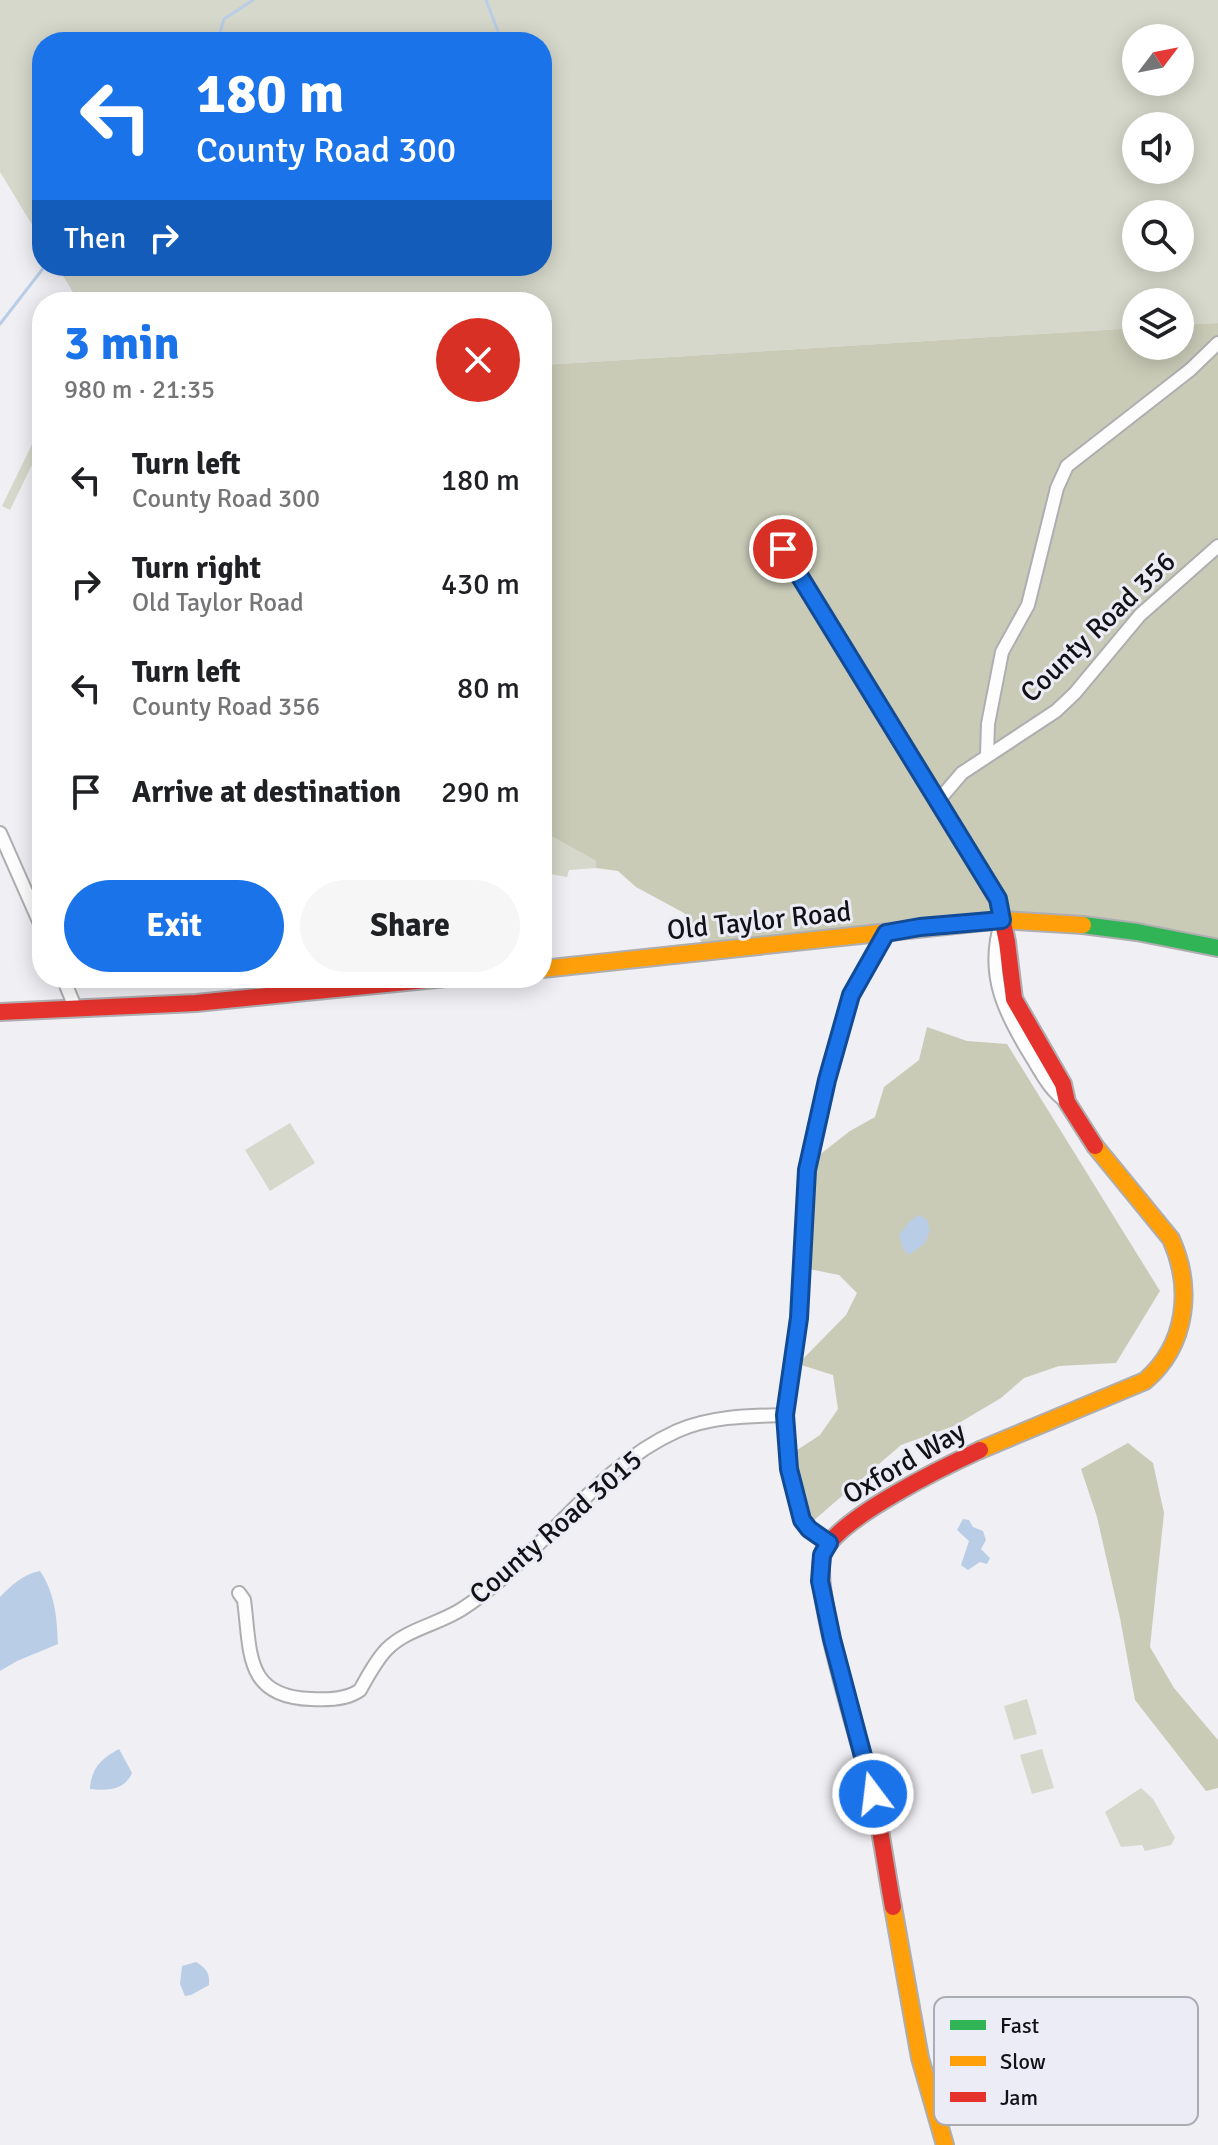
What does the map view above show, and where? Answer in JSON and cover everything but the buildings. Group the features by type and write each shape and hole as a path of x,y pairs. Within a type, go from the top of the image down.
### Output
{"street":[{"path":"987,754 988,724 1002,652 1028,605 1057,488 1067,466 1190,370 1218,343"},
{"path":"777,539 998,899 1002,920"},
{"name":"County Road 356","path":"938,801 962,773 1056,711 1075,693 1140,615 1218,546"},
{"path":"0,833 32,905"},
{"name":"Old Taylor Road","path":"552,968 1002,920 1062,922 1137,930 1218,948"},
{"name":"Oxford Way","path":"934,2107 920,2058 873,1794 820,1581 822,1555 829,1543 860,1516 956,1460 1145,1381 1160,1368 1177,1340 1185,1295 1179,1257 1171,1239 1093,1143 1067,1102 1063,1084 1014,999 1002,920"},
{"path":"829,1543 802,1520 789,1469 785,1415 799,1318 807,1170 827,1080 851,995 886,933"},
{"path":"67,988 75,1007"},
{"path":"0,1012 196,1003 346,988"},
{"name":"County Road 3015","path":"239,1593 244,1600 252,1660 266,1686 280,1695 297,1699 355,1694 387,1649 404,1637 462,1609 547,1537 609,1475 639,1453 679,1431 731,1417 785,1415"},
{"name":"Oxford Way","path":"939,2125 945,2145"}],"shaded area":[{"path":"0,0 1218,0 1218,323 1194,324 1194,288 1122,288 1122,329 552,364 552,292 73,292 63,276 552,276 552,32 32,32 32,225 0,172"},
{"path":"32,444 32,465 10,510 2,506"},
{"path":"552,837 596,861 596,868 569,870 567,877 552,874"},
{"path":"290,1123 315,1163 270,1191 245,1150"},
{"path":"1027,1699 1037,1734 1014,1740 1004,1706"},
{"path":"1042,1749 1054,1788 1032,1794 1020,1755"},
{"path":"1141,1788 1153,1799 1175,1838 1171,1845 1145,1851 1142,1845 1121,1847 1105,1812"}],"green space":[{"path":"1218,323 1218,948 1002,920 708,953 684,913 636,887 618,871 596,868 596,861 552,837 552,364 1122,329 1122,360 1194,360 1194,324"},
{"path":"927,1027 967,1041 1007,1044 1160,1291 1116,1363 1059,1366 1024,1378 1001,1398 954,1426 901,1445 812,1522 794,1452 820,1435 838,1409 833,1375 798,1364 846,1315 857,1293 839,1275 809,1269 809,1209 818,1156 850,1131 875,1117 884,1087 919,1060"},
{"path":"1128,1443 1153,1463 1164,1513 1150,1647 1174,1688 1218,1740 1218,1788 1206,1791 1135,1700 1097,1517 1081,1469"}],"water":[{"path":"919,1215 927,1220 930,1230 925,1243 909,1255 903,1249 899,1235"},
{"path":"963,1519 983,1531 986,1540 981,1549 990,1558 987,1564 980,1562 968,1570 961,1565 969,1541 957,1530"},
{"path":"40,1571 52,1597 58,1644 0,1671 0,1597 23,1577"},
{"path":"119,1749 132,1773 129,1779 115,1788 90,1789 98,1764"},
{"path":"196,1962 207,1971 209,1985 185,1996 180,1984 182,1966"}],"waterway":[{"path":"220,32 224,19 253,0"},
{"path":"486,0 498,32"},
{"path":"0,324 37,276"}],"traffic: fast":[{"path":"1083,925 1218,948"}],"traffic: slow":[{"path":"552,968 1002,920 1083,925"},
{"path":"980,1450 1145,1381 1170,1351 1177,1333 1184,1296 1178,1258 1171,1239 1095,1146"},
{"path":"893,1907 920,2058 934,2107"},
{"path":"939,2125 945,2145"}],"traffic: jam":[{"path":"777,539 998,899 1014,999 1063,1084 1067,1102 1095,1146"},
{"path":"0,1012 196,1003 346,988"},
{"path":"893,1907 873,1793 830,1631 821,1569 824,1551 850,1523 871,1509 919,1480 980,1450"}],"route":[{"path":"783,549 998,899 1002,920 886,933 851,995 827,1080 807,1170 799,1318 785,1415 789,1469 802,1520 829,1543 822,1555 820,1581 873,1794"}]}
